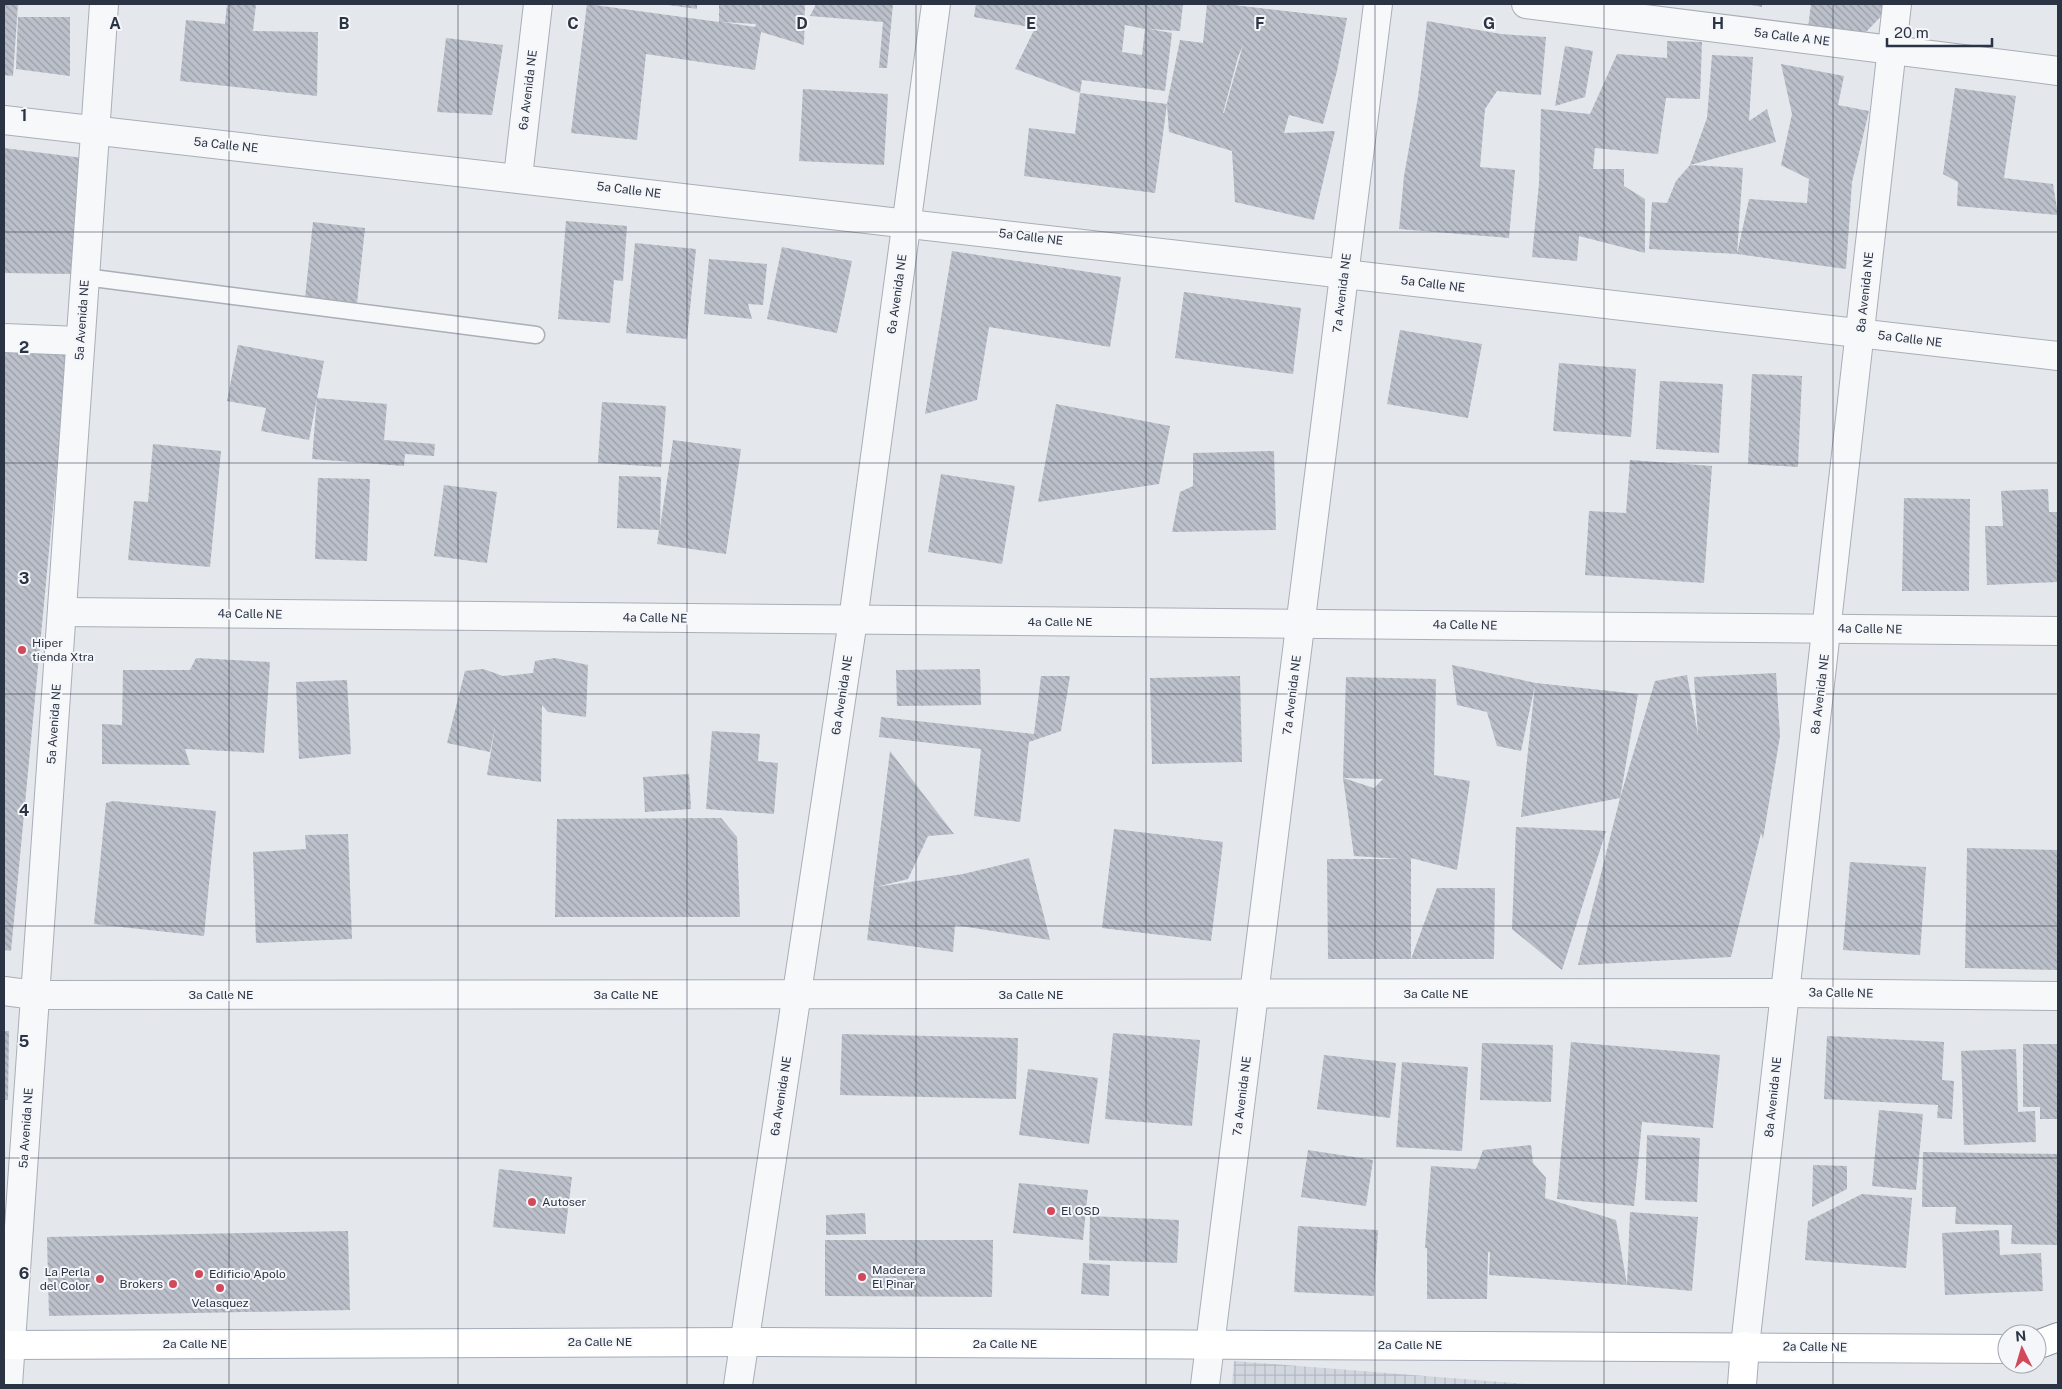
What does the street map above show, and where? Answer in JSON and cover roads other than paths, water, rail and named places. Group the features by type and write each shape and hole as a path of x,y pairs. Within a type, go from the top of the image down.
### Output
{"main road":[{"name":"2a Calle NE","path":"7,1345 744,1342 1745,1346 1997,1349"},
{"name":"8a Avenida NE","path":"1742,1385 1745,1346"}],"street":[{"name":"5a Avenida NE","path":"8,1385 7,1345 35,995 104,4"},
{"name":"6a Avenida NE","path":"518,177 538,4"},
{"name":"6a Avenida NE","path":"738,1385 853,620 936,4"},
{"name":"7a Avenida NE","path":"1206,1385 1378,4"},
{"name":"5a Calle A NE","path":"1526,4 2058,71"},
{"name":"8a Avenida NE","path":"1745,1346 1897,4"},
{"name":"5a Calle NE","path":"4,120 518,177 2058,356"},
{"path":"4,338 80,341"},
{"name":"4a Calle NE","path":"62,612 2058,631"},
{"name":"3a Calle NE","path":"4,991 35,995 1785,993 2058,996"}],"lane":[{"path":"85,277 536,335"}],"place":[{"name":"Hiper tienda Xtra","path":"22,650"},
{"name":"Autoser","path":"532,1202"},
{"name":"El OSD","path":"1051,1211"},
{"name":"Edificio Apolo","path":"199,1274"},
{"name":"Maderera El Pinar","path":"862,1277"},
{"name":"La Perla del Color","path":"100,1279"},
{"name":"Brokers","path":"173,1284"},
{"name":"Velasquez","path":"220,1288"}]}
